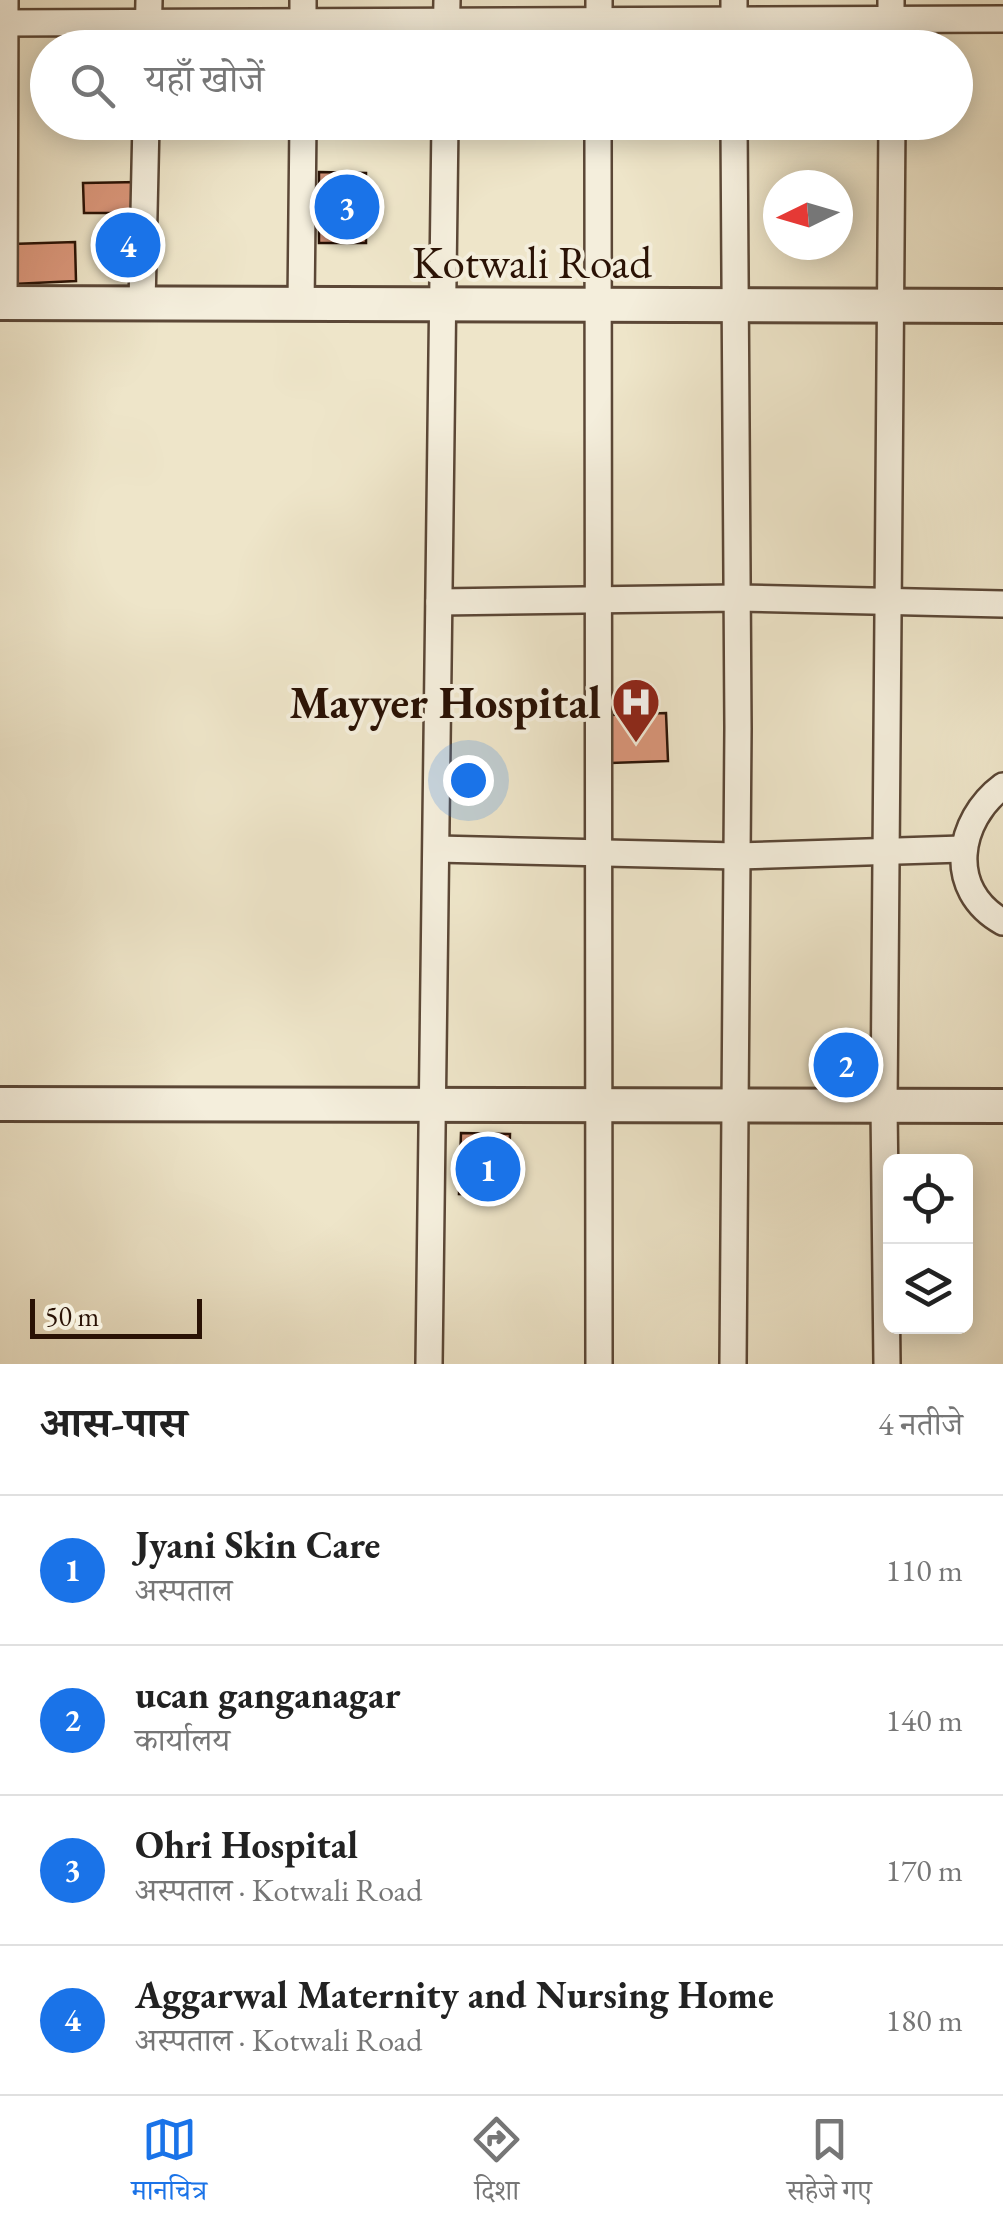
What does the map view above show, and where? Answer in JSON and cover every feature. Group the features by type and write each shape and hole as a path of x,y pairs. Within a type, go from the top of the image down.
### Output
{"street":[{"path":"2,303 4,15 148,24 447,23 599,10 891,10 1003,18"},
{"path":"142,304 146,140"},
{"path":"301,306 302,140"},
{"path":"428,1364 445,140"},
{"path":"598,140 602,1105 599,1364"},
{"path":"733,1364 738,856 734,140"},
{"path":"887,1364 885,851 894,306 892,140"},
{"name":"Kotwali Road","path":"2,303 596,308 1003,306"},
{"path":"439,602 737,598 1003,604"},
{"path":"1003,786 984,800 969,823 962,849 965,874 975,897 1003,922"},
{"path":"437,849 738,856 962,849"},
{"path":"0,1104 1003,1106"}],"building":[{"path":"319,172 366,173 366,243 319,243"},
{"path":"139,182 140,258 113,259 112,213 84,213 83,183"},
{"path":"75,242 76,281 13,284 11,244"},
{"path":"666,713 668,761 611,763 609,715"},
{"path":"826,1046 867,1047 867,1082 825,1082"},
{"path":"461,1133 510,1134 508,1196 459,1194"}],"place":[{"name":"Ohri Hospital","path":"347,207"},
{"name":"Aggarwal Maternity and Nursing Home","path":"128,245"},
{"name":"Mayyer Hospital","path":"636,744"},
{"name":"ucan ganganagar","path":"846,1065"},
{"name":"Jyani Skin Care","path":"488,1169"}]}
